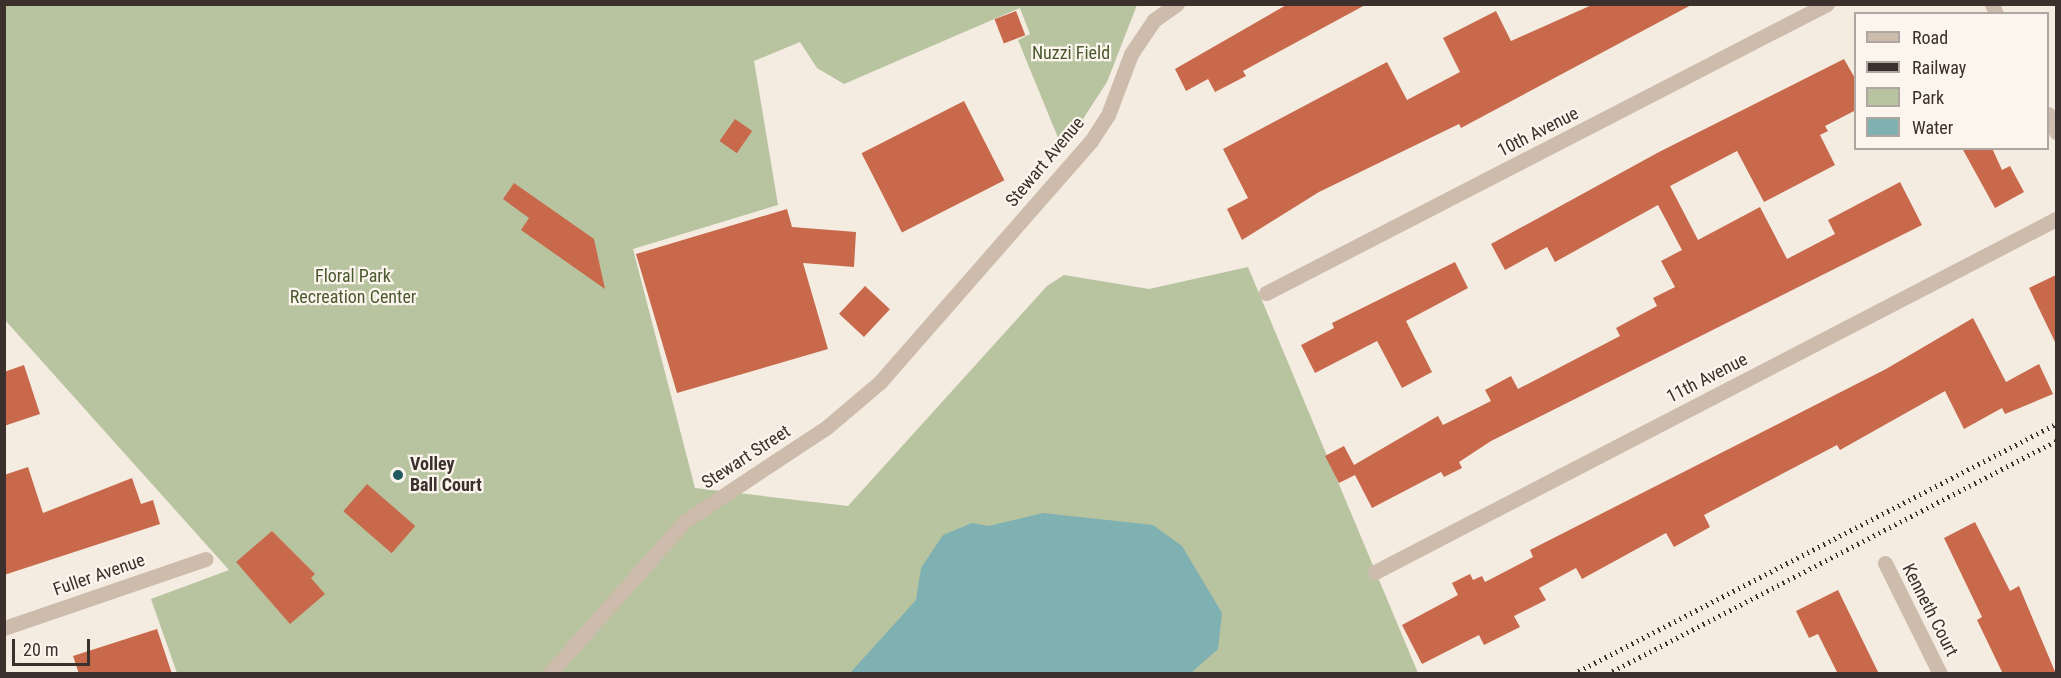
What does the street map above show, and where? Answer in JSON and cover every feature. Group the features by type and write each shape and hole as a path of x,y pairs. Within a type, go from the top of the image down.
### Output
{"street":[{"name":"Stewart Avenue","path":"970,279 1091,141 1108,115 1131,54 1154,20 1176,4"},
{"name":"10th Avenue","path":"1266,293 1827,4"},
{"path":"2049,116 2056,132"},
{"name":"11th Avenue","path":"1375,572 2056,219"},
{"name":"Stewart Street","path":"549,674 685,521 856,405 970,279"},
{"name":"Fuller Avenue","path":"4,628 206,559"},
{"name":"Kenneth Court","path":"1885,563 1940,674"}],"green space":[{"name":"Floral Park Recreation Center","path":"4,5 1137,5 1107,82 1063,150 1018,40 1030,34 1020,8 844,84 817,68 800,42 754,61 778,205 633,249 695,488 848,506 1047,286 1064,275 1149,289 1248,267 1418,673 177,673 151,599 229,570 5,320"}],"water":[{"path":"1043,513 1153,525 1182,546 1222,613 1218,649 1191,673 850,673 916,600 921,568 943,535 972,523 989,526"}],"building":[{"path":"1288,4 1367,4 1243,71 1246,76 1215,92 1208,79 1186,91 1175,69"},
{"path":"1594,4 1693,4 1461,128 1459,124 1319,192 1242,240 1227,209 1248,198 1223,149 1387,62 1407,100 1460,72 1443,38 1496,11 1511,41"},
{"path":"1016,11 1025,35 1004,44 995,19"},
{"path":"1844,59 1854,76 1854,111 1825,126 1828,131 1820,135 1835,165 1764,202 1737,151 1670,186 1698,240 1760,207 1787,259 1835,234 1828,220 1900,182 1922,225 1491,441 1459,462 1462,468 1444,477 1441,472 1372,508 1355,475 1339,483 1325,456 1344,446 1354,465 1438,416 1443,425 1491,401 1485,390 1511,376 1518,389 1620,336 1616,328 1657,306 1653,298 1675,287 1661,261 1682,250 1658,205 1555,262 1547,247 1505,270 1491,244 1659,152"},
{"path":"964,101 1004,180 902,233 862,153"},
{"path":"735,119 752,131 737,153 720,141"},
{"path":"1963,150 1993,150 2002,170 2010,166 2024,192 1995,208"},
{"path":"514,183 594,239 605,289 521,230 529,218 503,199"},
{"path":"787,209 792,227 856,232 854,267 803,263 828,349 677,393 636,254"},
{"path":"1455,262 1468,288 1406,321 1432,372 1402,388 1377,341 1315,373 1301,345 1334,328 1332,323"},
{"path":"2056,275 2056,344 2029,288"},
{"path":"865,286 890,309 864,337 839,314"},
{"path":"1973,318 2006,382 2039,364 2053,394 2005,414 2002,408 1964,429 1945,391 1840,450 1837,445 1704,515 1710,527 1674,547 1666,533 1582,579 1576,568 1539,588 1546,600 1514,616 1520,627 1484,645 1479,635 1422,664 1402,625 1458,595 1452,583 1470,574 1473,580 1482,576 1485,582 1533,557 1530,550 1886,369"},
{"path":"24,365 40,414 4,426 4,372"},
{"path":"28,467 43,513 132,478 141,504 153,500 160,524 4,575 4,475"},
{"path":"367,484 415,526 392,553 343,511"},
{"path":"1975,522 2010,591 2019,586 2056,674 2003,674 1977,620 1982,617 1944,538"},
{"path":"272,531 315,574 311,578 325,594 290,624 236,562"},
{"path":"1838,590 1879,674 1838,674 1818,634 1809,638 1796,611"},
{"path":"157,629 172,674 79,674 73,656"}],"railway":[{"path":"1573,674 2056,424"},
{"path":"1607,674 2056,441"}],"place":[{"name":"Volley Ball Court","path":"398,475"}],"park label":[{"name":"Nuzzi Field","path":"1071,53"}]}
